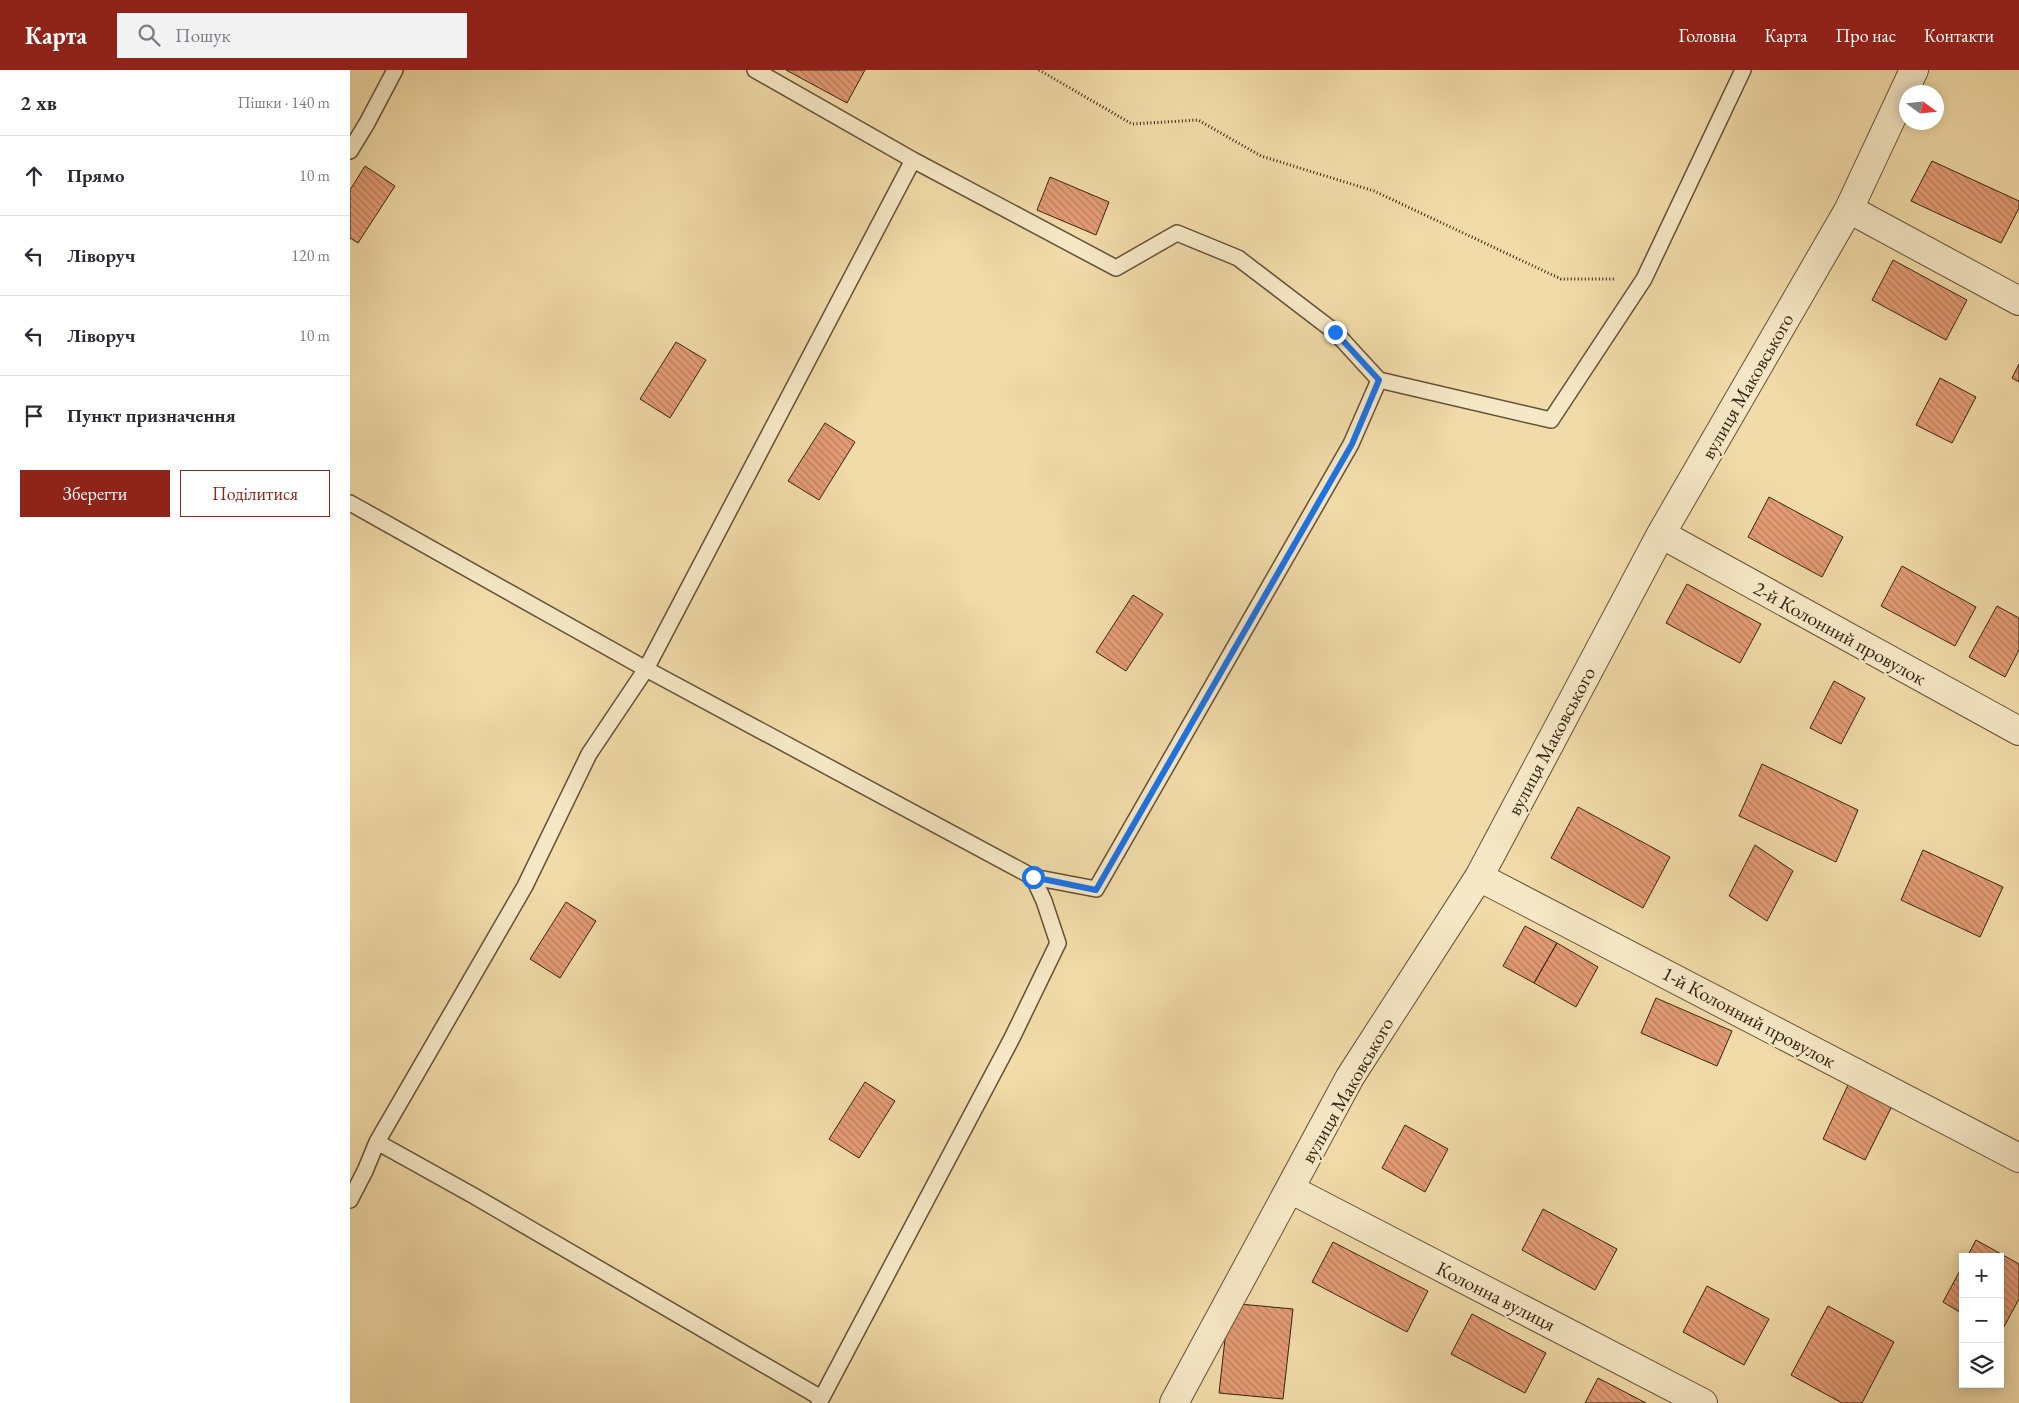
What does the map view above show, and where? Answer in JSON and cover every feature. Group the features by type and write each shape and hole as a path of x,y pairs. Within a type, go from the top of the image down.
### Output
{"street":[{"name":"вулиця Маковського","path":"1174,1403 1350,1077 1479,877 1661,534 1849,209 1914,70"},
{"path":"1849,209 2019,301"},
{"name":"2-й Колонний провулок","path":"1661,534 2019,731"},
{"name":"1-й Колонний провулок","path":"1479,877 2019,1158"},
{"name":"Колонна вулиця","path":"1290,1189 1703,1403"}],"lane":[{"path":"350,151 395,70"},
{"path":"756,70 913,160 1116,268 1177,233 1238,258 1335,332 1379,380 1551,420 1644,279 1743,70"},
{"path":"350,1200 377,1142 525,886 589,754 646,669 913,160"},
{"path":"350,503 646,669 1033,877 1096,890 1352,444 1379,380"},
{"path":"377,1142 483,1200 820,1401 1012,1038 1058,943 1044,901 1033,877"}],"path":[{"path":"1039,70 1132,124 1198,120 1261,156 1374,191 1561,279 1644,279"}],"building":[{"path":"786,70 865,70 847,103"},
{"path":"1932,161 2019,201 2019,208 2001,243 1911,201"},
{"path":"365,166 395,186 358,243 350,238 350,190"},
{"path":"1050,177 1109,202 1096,235 1037,210"},
{"path":"1893,260 1967,300 1946,340 1872,300"},
{"path":"676,342 706,360 670,418 640,399"},
{"path":"2019,364 2019,382 2012,378"},
{"path":"1940,378 1976,397 1952,443 1916,425"},
{"path":"825,423 855,442 819,500 788,481"},
{"path":"1769,497 1843,537 1822,577 1748,537"},
{"path":"1902,566 1976,607 1955,646 1881,606"},
{"path":"1687,584 1761,624 1740,663 1666,623"},
{"path":"1133,595 1163,614 1126,671 1096,652"},
{"path":"1997,606 2019,618 2019,650 2005,677 1969,657"},
{"path":"1834,681 1865,698 1841,744 1810,728"},
{"path":"1762,764 1858,810 1836,862 1739,816"},
{"path":"1578,807 1670,857 1643,908 1551,858"},
{"path":"1755,845 1793,871 1767,921 1729,896"},
{"path":"1923,850 2003,887 1980,937 1901,900"},
{"path":"566,902 596,921 560,978 530,959"},
{"path":"1525,926 1557,943 1534,983 1503,966"},
{"path":"1557,943 1598,967 1576,1007 1534,983"},
{"path":"1656,998 1732,1031 1717,1066 1641,1033"},
{"path":"1854,1072 1896,1098 1865,1160 1823,1139"},
{"path":"865,1082 895,1101 859,1158 829,1139"},
{"path":"1405,1125 1448,1149 1425,1192 1382,1168"},
{"path":"1543,1209 1617,1249 1595,1290 1522,1250"},
{"path":"1976,1240 1999,1253 1969,1253"},
{"path":"1333,1242 1428,1291 1407,1332 1312,1282"},
{"path":"2004,1256 2019,1264 2019,1299 2004,1327"},
{"path":"1959,1272 1959,1312 1943,1302"},
{"path":"1707,1286 1769,1319 1744,1365 1683,1332"},
{"path":"1229,1303 1293,1309 1283,1399 1219,1393"},
{"path":"1828,1306 1894,1342 1862,1403 1842,1403 1791,1375"},
{"path":"1472,1314 1546,1353 1525,1393 1451,1354"},
{"path":"1598,1378 1646,1403 1585,1403"}],"route":[{"path":"1033,877 1096,890 1352,444 1379,380 1335,332"}]}
